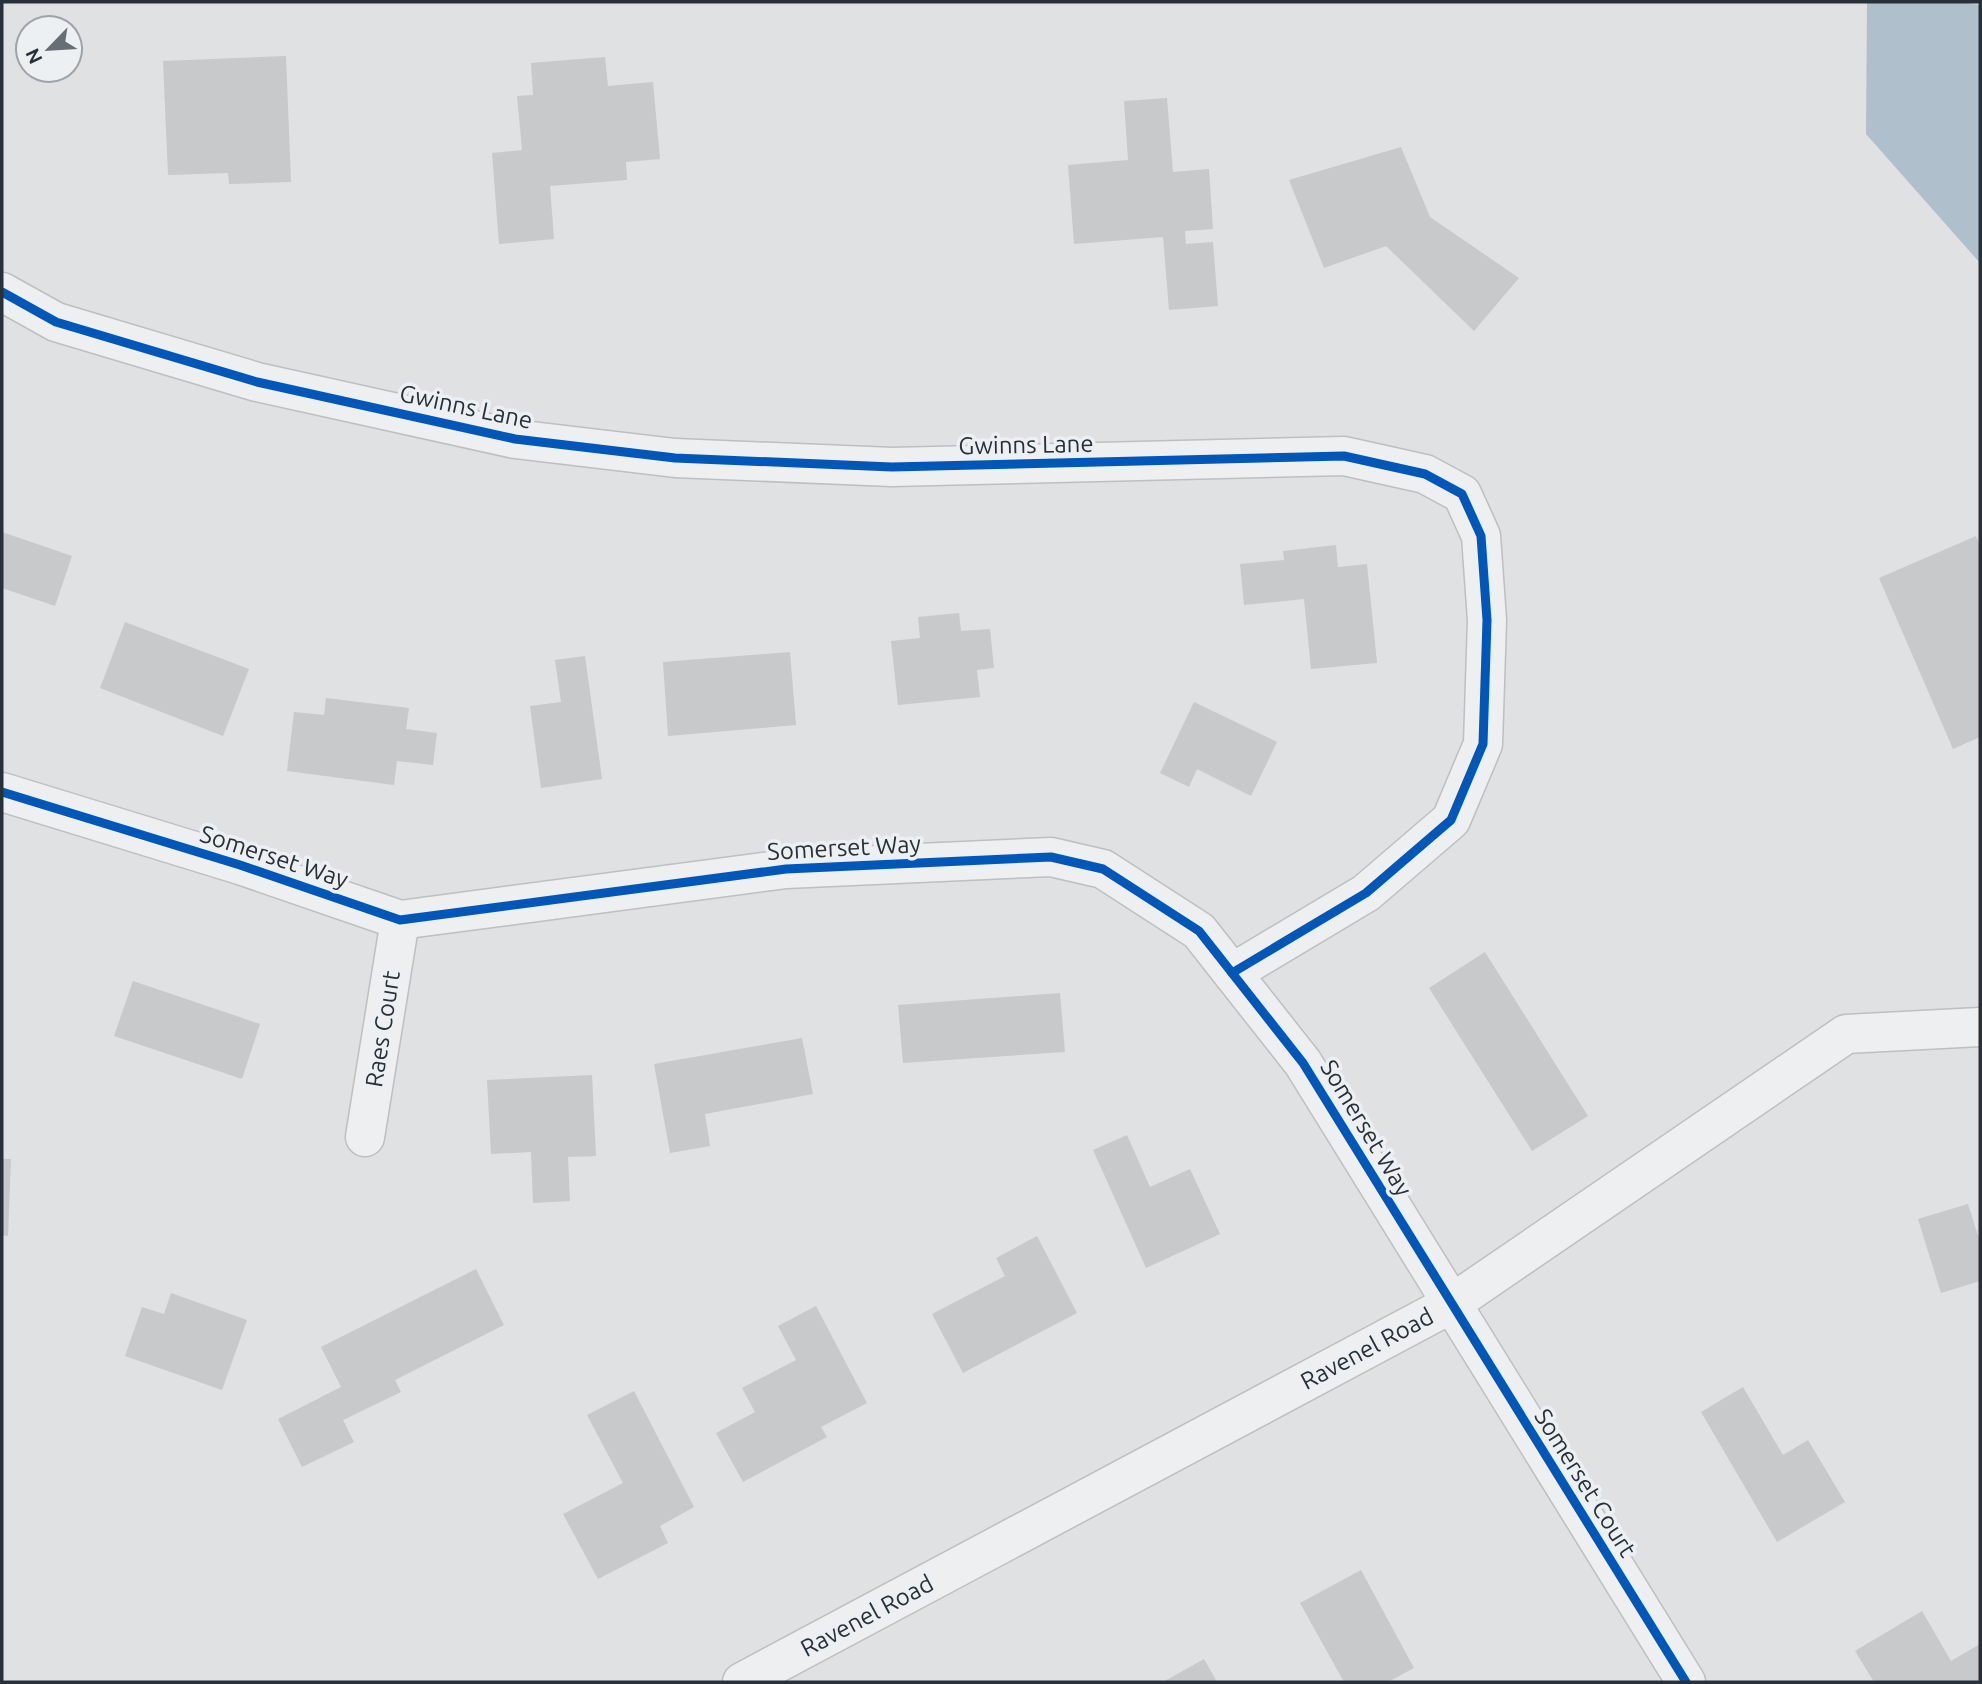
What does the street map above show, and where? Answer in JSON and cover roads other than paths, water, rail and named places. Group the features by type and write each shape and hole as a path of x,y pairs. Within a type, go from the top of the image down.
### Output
{"street":[{"name":"Gwinns Lane","path":"2,292 56,322 257,382 515,439 675,458 892,467 1345,456 1425,474 1462,494 1482,536 1486,620 1483,744 1451,820 1366,893 1231,973"},
{"name":"Somerset Way","path":"2,792 240,865 401,920 786,869 1051,857 1103,869 1199,932 1303,1063 1451,1304"},
{"name":"Raes Court","path":"365,1137 401,920"},
{"name":"Ravenel Road","path":"742,1682 1451,1304 1846,1034 1980,1027"},
{"name":"Somerset Court","path":"1451,1304 1686,1682"}],"water":[{"path":"1867,2 1962,2 1980,5 1980,263 1866,134"}]}
